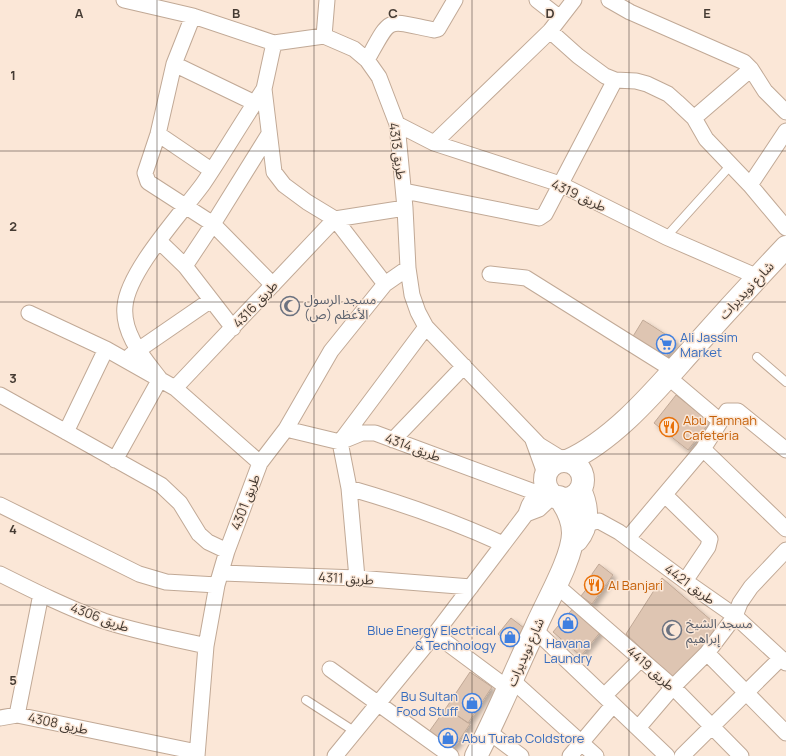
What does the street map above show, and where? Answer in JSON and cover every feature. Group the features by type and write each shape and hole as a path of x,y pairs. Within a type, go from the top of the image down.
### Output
{"street":[{"path":"124,0 193,16 274,43 324,36 327,0"},
{"path":"367,60 386,27 391,23 398,22 434,30 438,29 455,0"},
{"path":"538,0 560,18"},
{"path":"434,143 550,31 574,0"},
{"path":"608,0 634,6 744,62 751,69 765,91 786,112"},
{"path":"193,16 174,64 158,134 145,173 148,182 213,224 273,285"},
{"path":"550,31 578,56 605,76 615,80 636,81 657,88 673,98 694,118 706,139 730,166 750,184 786,228"},
{"name":"طريق 4313","path":"324,36 354,49 367,60 379,77 397,124 404,191 408,268 412,295 418,312 426,327 532,437 547,451 566,461"},
{"path":"274,43 264,89 274,172 284,186 335,219 385,284"},
{"path":"174,64 255,103"},
{"path":"694,118 751,69"},
{"path":"404,191 539,218 545,214 615,80"},
{"path":"160,379 138,350 126,323 125,308 127,293 146,258 160,242 186,206 264,89"},
{"name":"طريق 4319","path":"397,124 434,143 560,184 666,237 758,277"},
{"path":"750,184 786,131"},
{"path":"158,134 211,170"},
{"path":"184,266 213,224 269,134"},
{"path":"335,219 405,208"},
{"name":"طريق 4316","path":"175,388 335,219"},
{"path":"160,242 184,266 233,328"},
{"name":"شارع نويديرات","path":"566,461 586,451 606,438 670,374 786,247"},
{"name":"طريق 4301","path":"197,754 206,646 220,579 227,551 260,463 286,429 331,351 385,284 408,268"},
{"path":"490,274 526,278 670,374 720,421"},
{"path":"124,359 211,300"},
{"path":"29,313 106,349 175,388 260,463"},
{"path":"357,578 348,488 340,442 426,327"},
{"path":"66,432 106,349"},
{"path":"393,440 464,366"},
{"path":"114,460 160,379"},
{"path":"0,396 161,485 180,503 199,534 208,542 227,551"},
{"path":"628,538 703,449 727,410 738,411 786,450"},
{"path":"286,429 340,442"},
{"name":"طريق 4314","path":"340,442 362,433 375,433 548,489"},
{"name":"طريق 4313","path":"532,437 548,489"},
{"name":"شارع نويديرات","path":"571,547 580,537 585,524 586,506 582,485 606,438"},
{"path":"703,449 786,529"},
{"path":"335,756 435,634 526,514 539,509 548,489 553,465 566,461 577,465 582,474 582,485 571,497 548,489"},
{"path":"348,488 398,502 472,530 503,544"},
{"name":"شارع نويديرات","path":"476,756 489,732 534,629 556,585 571,547 574,534 572,520 567,508 548,489"},
{"path":"665,495 710,540 708,547 685,581"},
{"name":"طريق 4311","path":"0,504 139,574 166,582 220,579 357,578 471,587"},
{"name":"طريق 4421","path":"585,524 599,521 628,538 685,581 736,616 783,661"},
{"path":"638,728 673,687 707,653 736,616 740,603 751,587 786,550"},
{"name":"طريق 4306","path":"0,574 40,594 103,620 130,629 206,646"},
{"name":"طريق 4419","path":"556,585 673,687 741,756"},
{"name":"طريق 4308","path":"40,594 17,715 197,754"},
{"path":"534,629 667,756"},
{"path":"435,634 510,684 596,756"},
{"path":"707,653 786,733"},
{"path":"570,756 609,700 641,659"},
{"path":"682,756 745,692 783,661"},
{"path":"330,669 451,756"},
{"path":"0,718 17,715"},
{"path":"489,732 521,756"}],"lane":[{"path":"666,237 730,166"},
{"path":"756,357 786,382"},
{"path":"306,700 354,731"}],"building":[{"path":"643,320 676,341 665,359 632,338"},
{"path":"676,395 710,422 688,450 654,423"},
{"path":"599,564 613,575 592,604 581,596 592,582 592,574"},
{"name":"مسجد الشيخ إبراهيم","path":"662,578 719,627 677,676 671,676 626,634"},
{"path":"575,606 602,630 581,656 553,632"},
{"path":"511,618 524,628 510,645 498,634"},
{"path":"470,672 492,687 468,723 446,708"},
{"path":"446,708 470,724 456,745 446,750 426,736"}],"place":[{"name":"مسجد الرسول الأعظم (ص)","path":"290,306"},
{"name":"Ali Jassim Market","path":"666,344"},
{"name":"Abu Tamnah Cafeteria","path":"669,427"},
{"name":"Al Banjari","path":"594,585"},
{"name":"Havana Laundry","path":"568,623"},
{"name":"مسجد الشيخ إبراهيم","path":"672,630"},
{"name":"Blue Energy Electrical & Technology","path":"510,637"},
{"name":"Bu Sultan Food Stuff","path":"472,703"},
{"name":"Abu Turab Coldstore","path":"448,738"}]}
